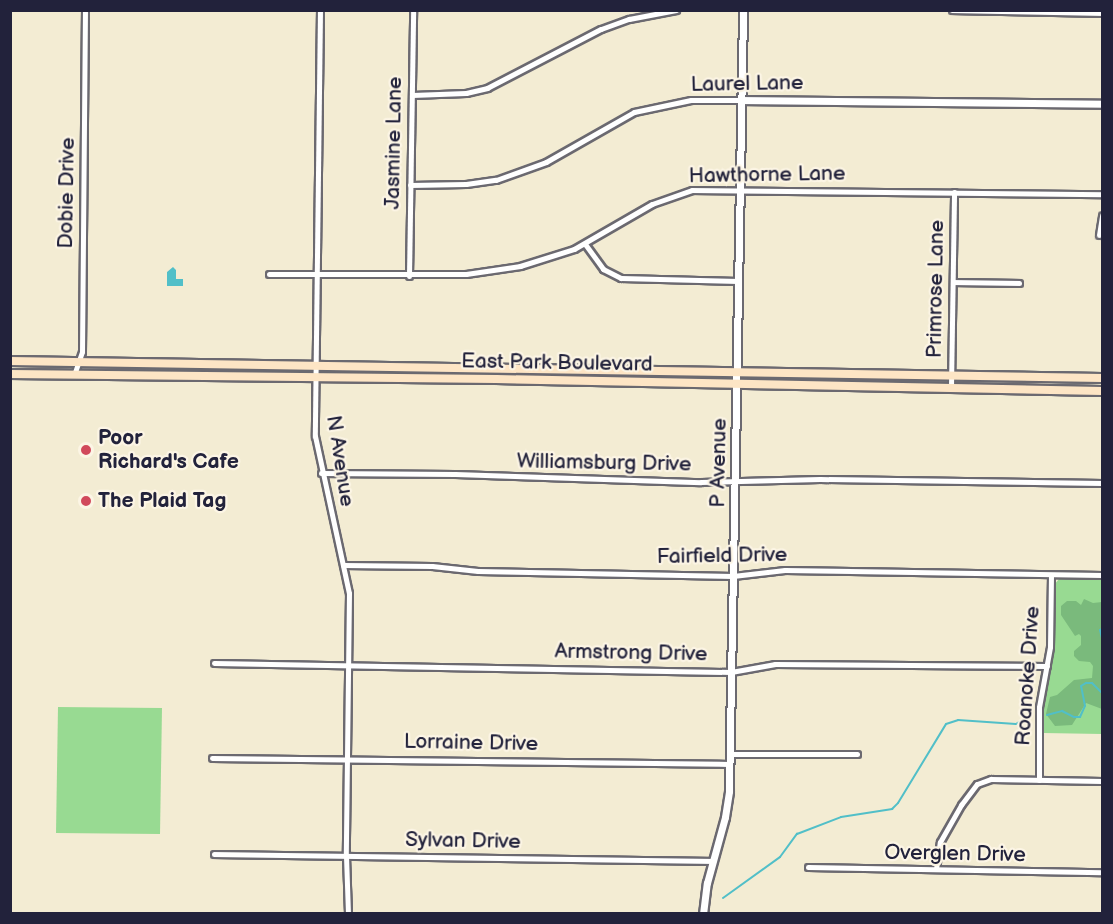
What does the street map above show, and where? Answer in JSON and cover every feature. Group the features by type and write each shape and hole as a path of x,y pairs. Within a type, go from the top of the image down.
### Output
{"main road":[{"name":"East Park Boulevard","path":"10,361 1098,378"},
{"name":"East Park Boulevard","path":"10,374 1098,391"},
{"path":"1098,378 1098,391"}],"street":[{"name":"Dobie Drive","path":"74,375 82,352 85,10"},
{"name":"N Avenue","path":"320,10 315,436 321,473 349,593 346,856 348,914"},
{"name":"Jasmine Lane","path":"409,276 413,10"},
{"path":"412,94 466,93 487,88 601,28 629,19 676,10"},
{"name":"P Avenue","path":"703,914 713,861 728,803 738,373 743,10"},
{"path":"952,10 1102,13"},
{"name":"Laurel Lane","path":"410,185 466,184 496,180 546,162 634,112 691,100 1102,104"},
{"name":"Hawthorne Lane","path":"269,274 409,276 466,274 511,268 544,260 585,244 652,204 692,190 1102,194"},
{"name":"Primrose Lane","path":"951,387 954,192"},
{"path":"1099,236 1102,215"},
{"path":"585,244 603,269 621,278 738,280"},
{"path":"953,282 1019,283"},
{"name":"Williamsburg Drive","path":"321,473 389,472 735,481 1102,483"},
{"name":"Fairfield Drive","path":"343,564 432,566 478,571 733,576 785,570 1102,575"},
{"name":"Roanoke Drive","path":"1039,780 1039,707 1050,647 1051,574"},
{"name":"Armstrong Drive","path":"214,663 731,672 775,664 1047,666"},
{"path":"729,754 857,754"},
{"name":"Lorraine Drive","path":"212,758 729,764"},
{"path":"936,869 940,842 977,784 991,779 1102,781"},
{"name":"Sylvan Drive","path":"214,854 713,861"},
{"name":"Overglen Drive","path":"808,867 1102,872"}],"green space":[{"path":"1059,579 1102,579 1102,734 1043,733 1044,696 1054,651 1054,585"},
{"path":"1084,599 1093,603 1102,602 1102,709 1086,703 1072,725 1055,726 1046,714 1050,697 1057,695 1074,680 1092,678 1093,666 1090,662 1079,661 1074,656 1074,651 1081,645 1081,636 1079,634 1075,636 1061,615 1061,606 1067,601 1076,601 1081,605"},
{"path":"58,707 162,708 160,834 56,833"}],"water":[{"path":"173,267 176,270 176,279 183,279 183,286 167,286 167,272"}],"waterway":[{"path":"1102,629 1100,630 1102,638"},
{"path":"1047,715 1062,711 1074,717 1080,717 1085,706 1081,686 1086,683 1092,683 1102,693"},
{"path":"723,898 780,857 797,834 841,817 892,809 898,803 946,724 958,720 1016,724 1029,716"}],"place":[{"name":"Poor Richard's Cafe","path":"86,450"},
{"name":"The Plaid Tag","path":"86,501"}]}
